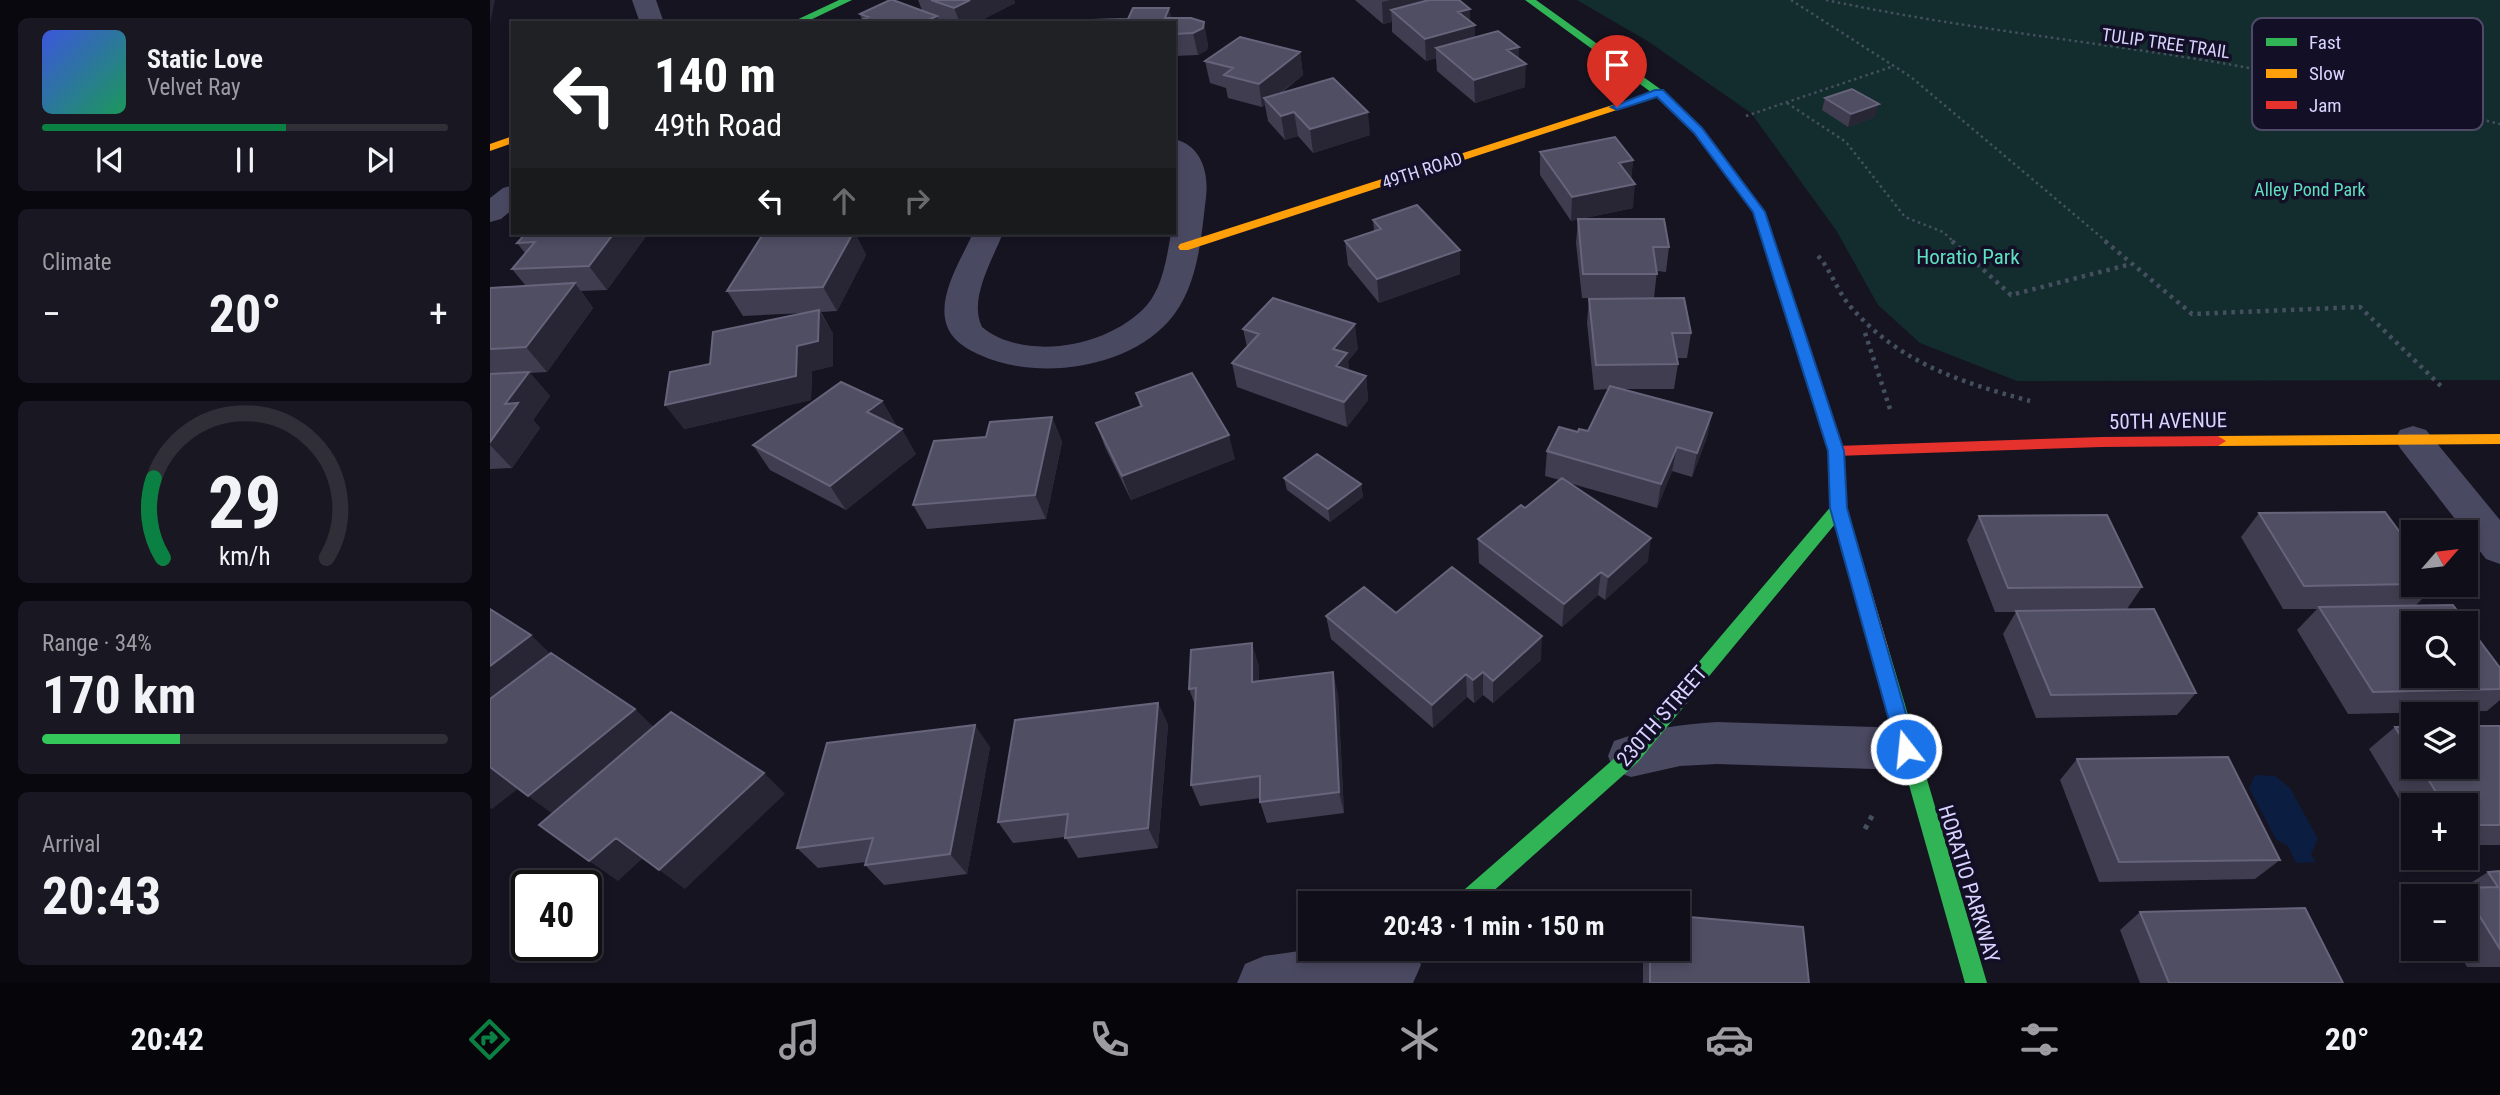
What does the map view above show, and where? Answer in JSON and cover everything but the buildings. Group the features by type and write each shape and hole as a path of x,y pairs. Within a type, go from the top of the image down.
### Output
{"street":[{"path":"644,0 651,21"},
{"path":"799,21 847,0"},
{"name":"HORATIO PARKWAY","path":"1530,0 1659,93 1698,131 1759,212 1836,451 1839,508 1906,749 1976,983"},
{"name":"49TH ROAD","path":"1184,247 1659,93"},
{"path":"490,148 511,140"},
{"path":"987,235 960,306 963,326 972,337 992,350 1023,358 1061,357 1106,346 1136,332 1156,316 1171,295 1184,247 1195,174 1184,153 1176,148"},
{"path":"490,172 511,180"},
{"path":"490,213 511,196"},
{"path":"2413,439 2500,548"},
{"name":"50TH AVENUE","path":"1836,451 1947,445 2500,439"},
{"name":"230TH STREET","path":"1478,891 1631,756 1839,508"},
{"path":"1631,756 1680,744 1717,743 1906,749"},
{"path":"1264,983 1396,965"}],"path":[{"path":"1791,0 1911,77 2192,314 2360,307 2443,388"},
{"name":"TULIP TREE TRAIL","path":"1826,0 2022,36 2252,69"},
{"path":"1746,116 1892,67"},
{"path":"1787,103 1846,142 1905,217 1943,232 2011,295 2132,263"},
{"name":"TULIP TREE TRAIL","path":"2483,120 2500,124"},
{"path":"1759,212 1824,261 1833,284 1872,330 1898,351 1982,388 2032,402"},
{"path":"1865,333 1892,415"}],"green space":[{"name":"Alley Pond Park","path":"1577,0 2500,0 2500,380 2017,381 1920,343 1878,305 1836,230 1751,113 1649,42"}],"water":[{"path":"2255,775 2275,776 2290,788 2318,839 2311,854 2316,862 2296,863 2288,846 2276,839 2249,788"}],"traffic: fast":[{"path":"800,21 847,0"},
{"path":"1530,0 1659,93 1698,131 1759,212 1784,290"},
{"path":"1478,891 1631,756 1839,508"},
{"path":"1879,647 1976,983"}],"traffic: slow":[{"path":"1184,247 1659,93"},
{"path":"490,148 511,140"},
{"path":"1784,290 1836,451 1839,508 1879,647"},
{"path":"2218,441 2500,439"}],"traffic: jam":[{"path":"1836,451 2218,441"}],"route":[{"path":"1617,107 1659,93 1698,131 1759,212 1836,451 1839,508 1906,749"}],"park label":[{"name":"Horatio Park","path":"1968,257"}]}
